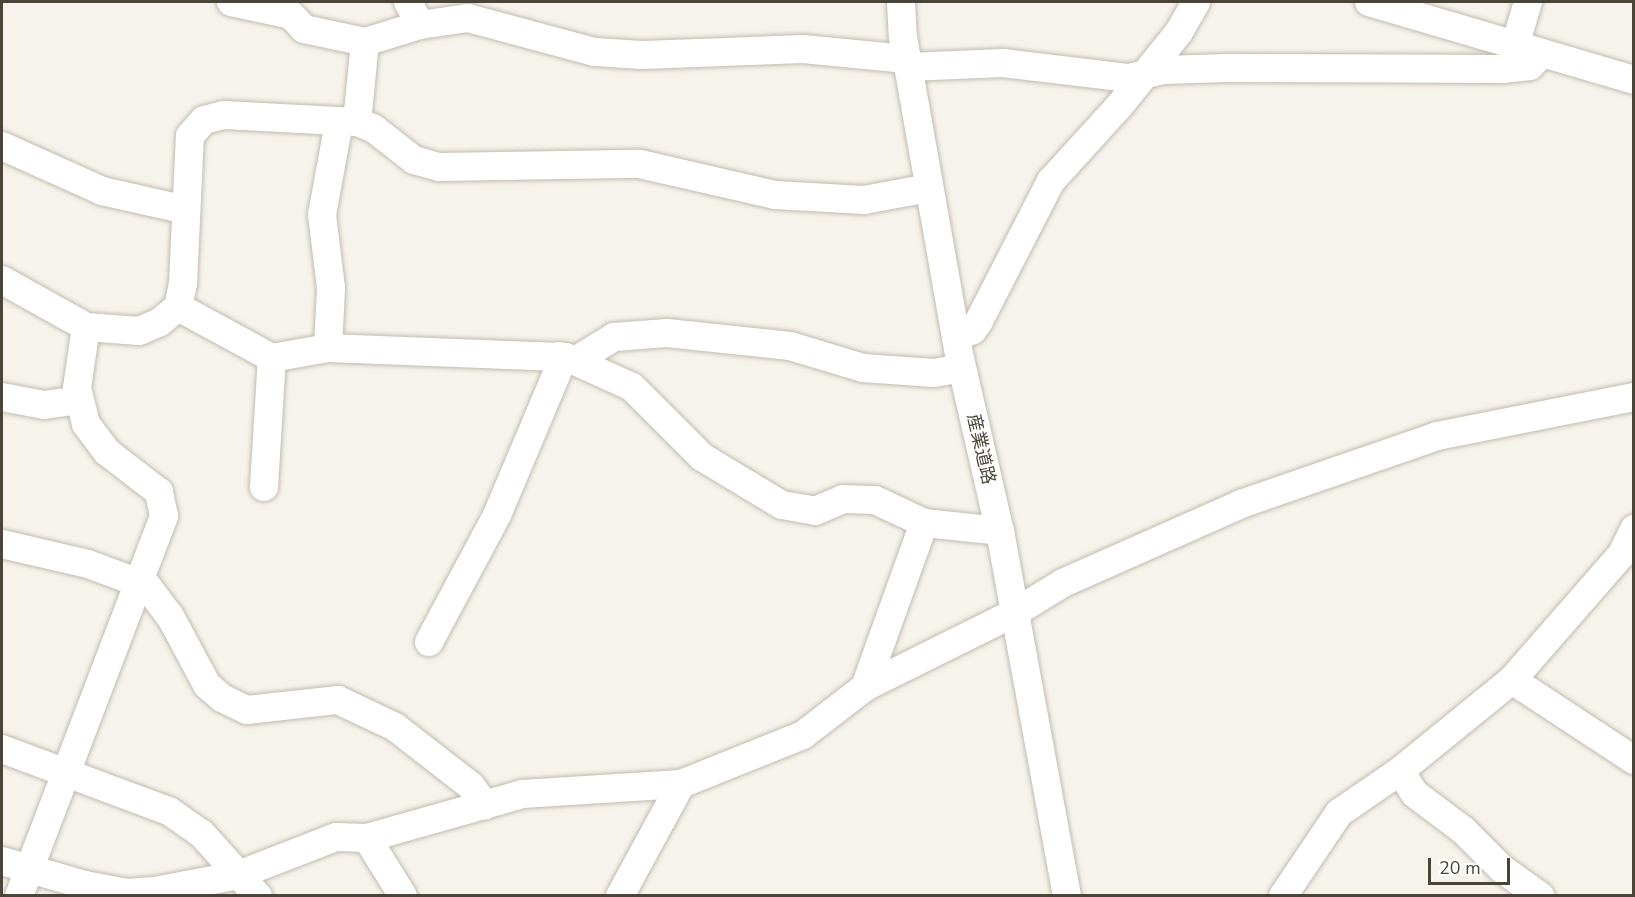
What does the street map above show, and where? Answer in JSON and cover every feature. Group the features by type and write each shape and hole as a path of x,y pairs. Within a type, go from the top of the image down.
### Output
{"street":[{"path":"231,2 288,8 304,29 365,42 414,14 468,18 545,42 630,54 803,49 907,63 1003,63 1143,77 1164,70 1217,68 1503,69 1530,66 1528,2"},
{"name":"産業道路","path":"901,2 907,63 956,337 1000,531 1067,896"},
{"path":"956,337 973,330 979,321 1050,181 1143,77 1179,32 1196,2"},
{"path":"1369,2 1439,12 1528,50 1634,80"},
{"path":"328,348 331,288 322,215 348,122 365,42"},
{"path":"178,307 190,136 204,120 224,115 348,122 373,128 414,160 439,167 640,164 775,195 852,200 894,197 929,188"},
{"path":"2,146 102,191 186,210"},
{"path":"2,280 86,327 139,331 178,307"},
{"path":"178,307 272,358 328,348 567,359 632,387 693,450 773,500 815,511 843,499 874,500 924,523 1000,531"},
{"path":"19,896 15,865 65,769 164,516 164,503 159,492 106,452 86,424 79,400 86,327"},
{"path":"429,642 497,515 559,368 567,359 614,337 667,333 790,346 863,368 934,373 962,368"},
{"path":"264,487 272,358"},
{"path":"2,397 44,405 79,400"},
{"path":"15,865 126,893 238,875 336,837 367,838 522,794 681,784 803,735 865,687 1014,614 1063,583 1241,504 1437,436 1634,397"},
{"path":"865,687 924,523"},
{"path":"1283,896 1339,813 1400,771 1512,680 1622,554 1634,529"},
{"path":"2,544 138,581 170,616 207,685 222,698 247,710 338,700 395,726 471,786 485,805"},
{"path":"1512,680 1634,760"},
{"path":"2,750 65,769 169,811 201,833 258,896"},
{"path":"1400,771 1415,794 1540,896"},
{"path":"620,896 681,784"},
{"path":"367,838 403,896"}]}
